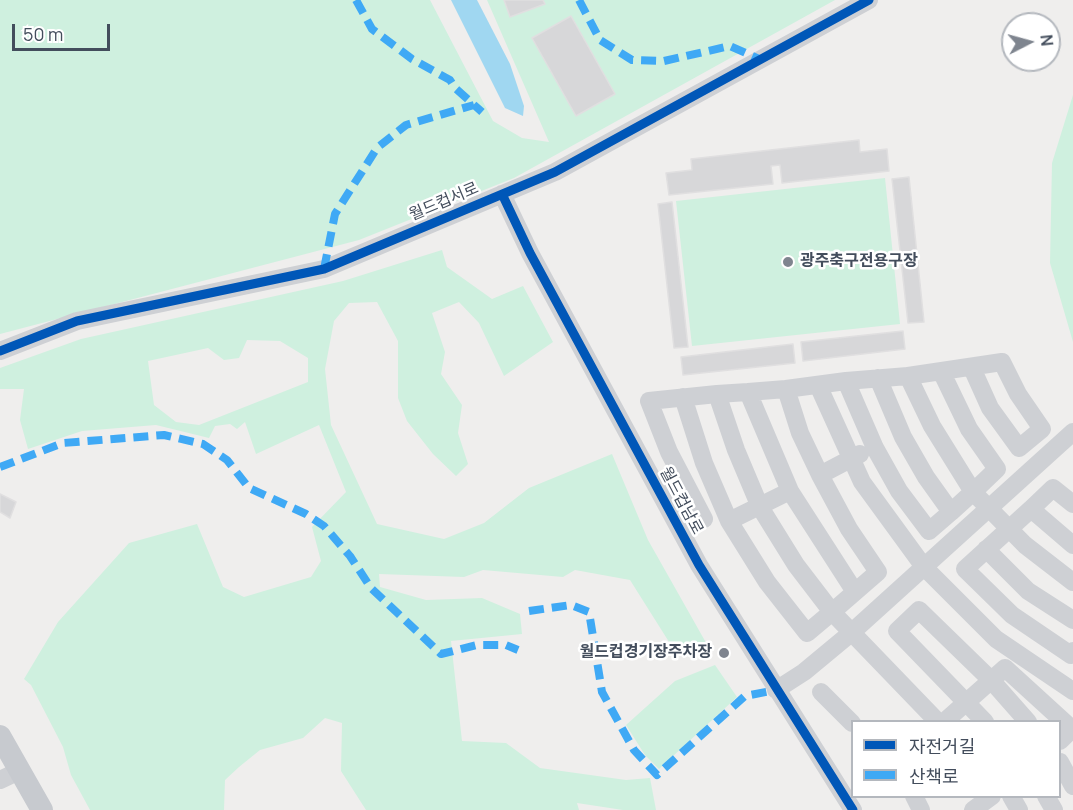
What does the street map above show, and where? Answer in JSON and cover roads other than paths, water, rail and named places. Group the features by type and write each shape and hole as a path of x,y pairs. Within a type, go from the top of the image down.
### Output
{"main road":[{"path":"0,736 10,775 42,810"}],"street":[{"name":"월드컵서로","path":"0,351 77,321 324,269 555,172 870,0"},
{"name":"월드컵남로","path":"502,194 530,253 699,565 853,810"},
{"path":"704,519 669,452 649,401 786,389 846,381 908,375 942,373 1002,362 1018,394 1042,429 929,531 899,491 875,448 846,381"},
{"path":"972,368 990,408 1019,448"},
{"path":"942,373 969,429 996,469"},
{"path":"908,375 932,426 973,492 1046,563 1073,582"},
{"path":"878,378 903,437 926,477 951,512"},
{"path":"818,385 862,482 924,567 996,639 1073,691"},
{"path":"683,397 704,464 729,521 767,582 807,633 878,572 849,529 820,475 800,433 786,389"},
{"path":"748,392 790,491 855,592"},
{"path":"717,394 736,450 760,507 796,565 832,612 936,720"},
{"path":"776,690 804,672 851,633 988,507 1073,433"},
{"path":"820,475 875,448"},
{"path":"1035,466 1065,452 1073,453"},
{"path":"1072,654 1012,615 965,569 1053,488 1073,504"},
{"path":"729,521 790,491"},
{"path":"1031,509 1073,545"},
{"path":"986,549 1028,591 1073,620"},
{"path":"983,720 897,631 919,610 991,680 1026,720"},
{"path":"1019,655 1034,629"},
{"path":"946,720 1005,668 1073,729 1061,739"},
{"path":"821,692 851,722"},
{"path":"1061,765 1073,786"}],"water":[{"path":"451,0 477,0 510,64 524,106 523,116 505,108"}],"place":[{"name":"광주축구전용구장","path":"788,262"},
{"name":"월드컵경기장주차장","path":"724,653"}]}
